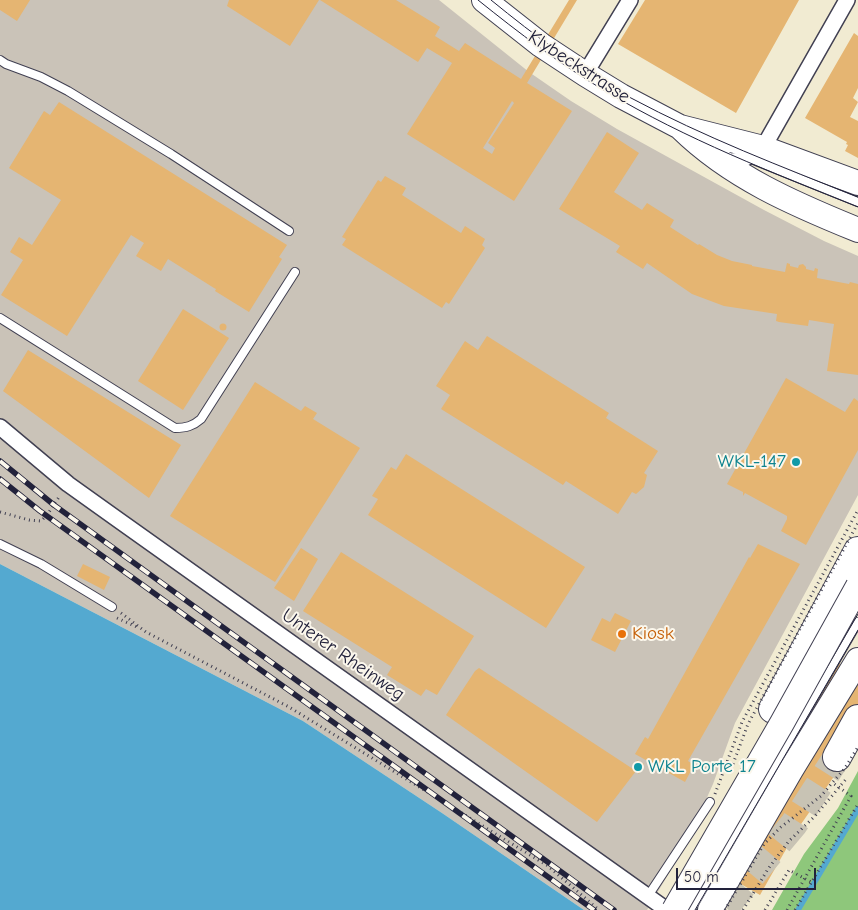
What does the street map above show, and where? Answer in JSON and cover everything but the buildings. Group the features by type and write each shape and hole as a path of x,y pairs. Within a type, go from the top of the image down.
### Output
{"highway":[{"path":"773,709 858,551"},
{"path":"843,762 858,718"}],"main road":[{"name":"Klybeckstrasse","path":"484,0 541,44 585,74 621,96 726,153 741,175 809,210 858,230"},
{"name":"Klybeckstrasse","path":"680,127 755,153 858,183"},
{"path":"674,910 782,723 858,586"},
{"path":"710,910 786,778 858,660"}],"street":[{"path":"585,74 630,0"},
{"path":"726,153 755,153 851,3"},
{"name":"Unterer Rheinweg","path":"0,427 68,484 668,910"}],"lane":[{"path":"0,60 41,77 68,91 289,231"},
{"path":"755,153 858,202"},
{"path":"0,318 175,428 186,428 195,425 201,419 295,272"},
{"path":"0,544 40,564 112,607"},
{"path":"691,910 858,622"},
{"path":"648,896 711,802"},
{"path":"668,910 733,818"}],"path":[{"path":"0,512 40,521 47,515 68,484"},
{"path":"711,802 742,722 858,510"},
{"path":"731,770 748,724 858,523"},
{"path":"112,607 146,632 289,707 548,866 599,910"},
{"path":"743,910 768,869 789,841 815,816 839,788 843,762"},
{"path":"725,910 764,844 781,827 821,796 843,762"},
{"path":"787,910 851,796 839,788"},
{"path":"795,910 858,804"},
{"path":"765,910 789,870 811,882"}],"shaded area":[{"path":"0,0 439,0 529,72 571,101 617,129 764,210 858,256 858,495 735,723 713,784 696,822 647,910 584,910 303,721 0,564"}],"green space":[{"path":"858,771 858,910 772,910 804,854 838,808"}],"water":[{"path":"0,564 303,721 584,910 0,910"}],"waterway":[{"path":"798,910 858,809"}],"tunnel":[{"path":"725,907 794,824 837,757"}],"tram line":[{"path":"478,0 557,60 590,82 637,109 730,154 858,207"},
{"path":"491,0 559,52 631,98 715,139 858,197"},
{"path":"686,910 858,614"},
{"path":"695,910 858,630"}],"railway":[{"path":"0,461 54,505 614,910"},
{"path":"0,479 40,511 594,910"}],"place":[{"name":"WKL-147","path":"796,462"},
{"name":"Kiosk","path":"622,634"},
{"name":"WKL Porte 17","path":"638,767"}]}
